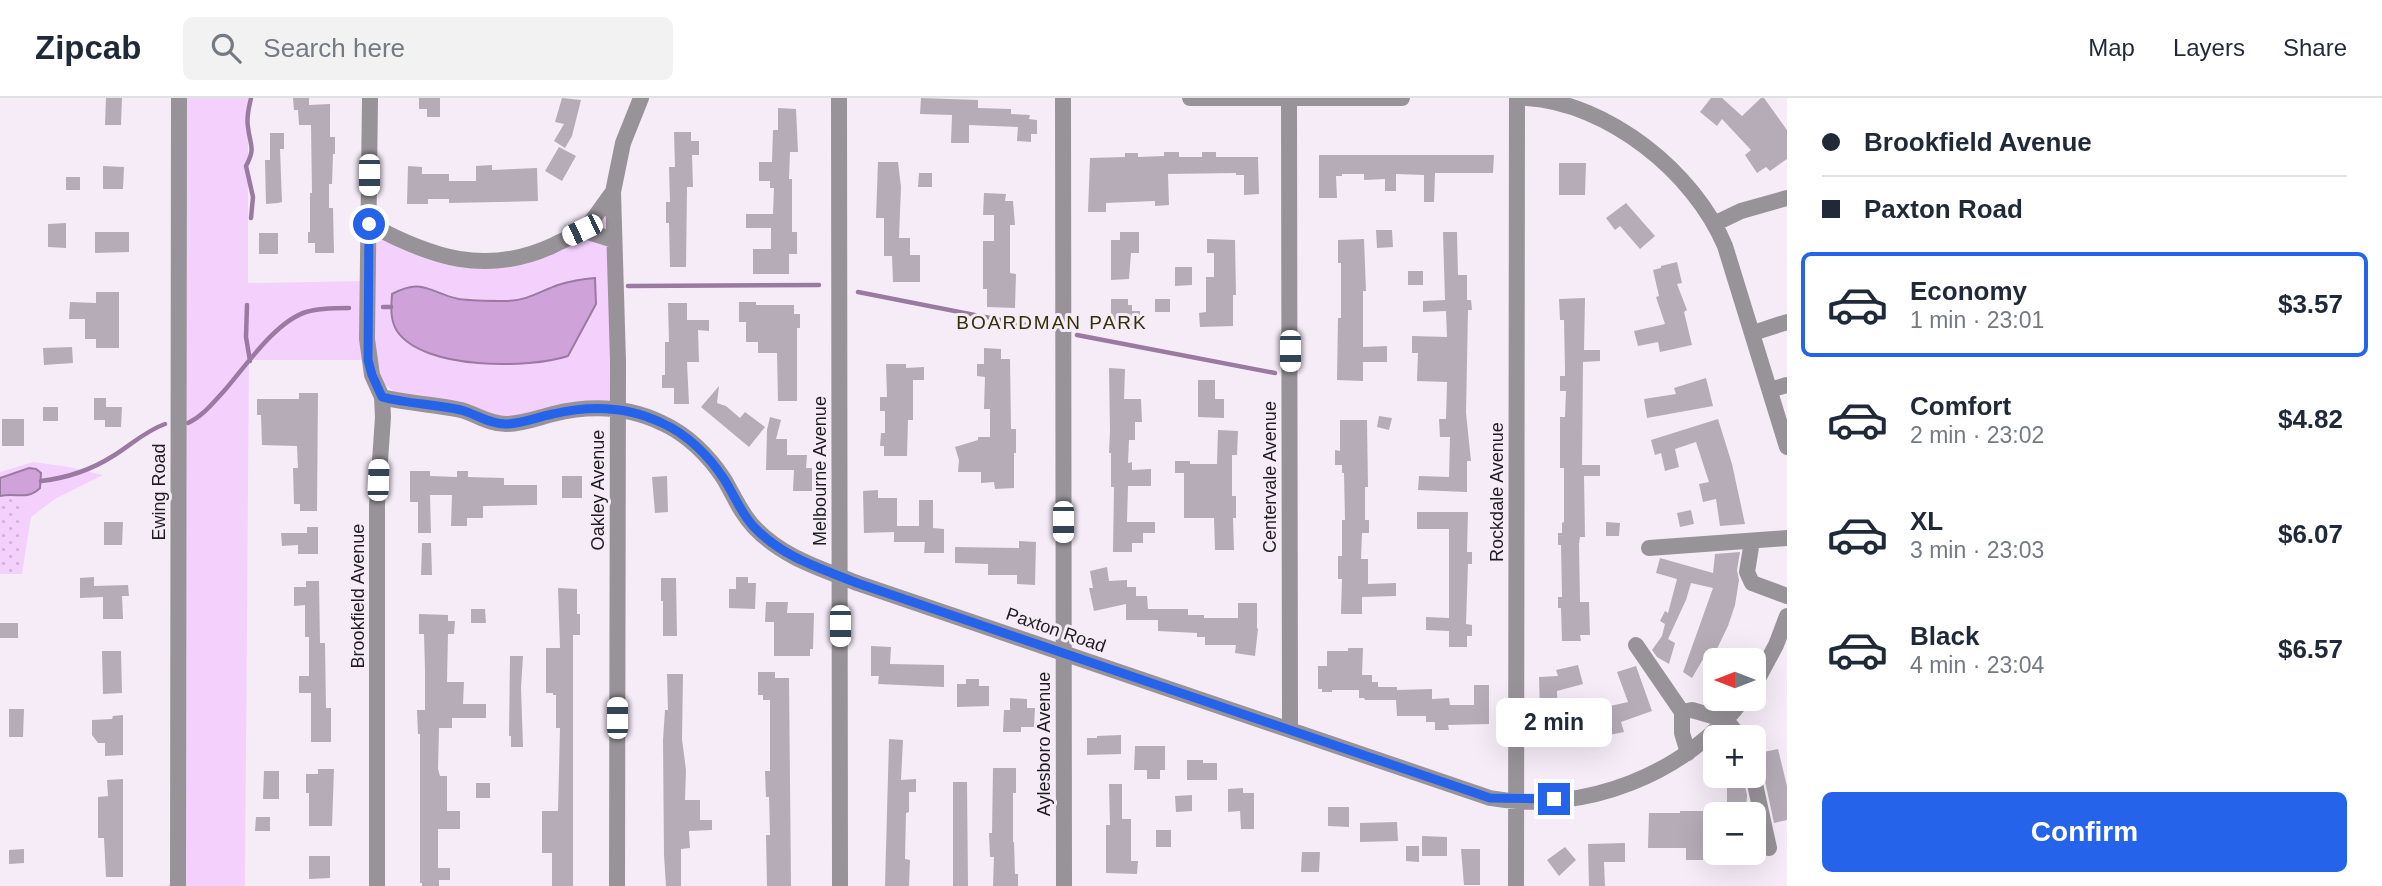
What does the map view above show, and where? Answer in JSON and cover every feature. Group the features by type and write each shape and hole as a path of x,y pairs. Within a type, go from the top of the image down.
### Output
{"street":[{"name":"Ewing Road","path":"178,886 179,98"},
{"name":"Brookfield Avenue","path":"370,98 368,360 382,397 377,505 377,886"},
{"name":"Oakley Avenue","path":"617,886 617,410 613,192 623,143 641,98"},
{"name":"Melbourne Avenue","path":"839,98 840,886"},
{"name":"Aylesboro Avenue","path":"1063,98 1064,886"},
{"path":"1190,98 1402,98"},
{"name":"Centervale Avenue","path":"1289,98 1290,730"},
{"name":"Rockdale Avenue","path":"1516,886 1517,98"},
{"path":"1527,98 1542,99 1576,110 1629,134 1672,168 1689,186 1716,223 1735,274 1770,390 1784,423 1787,447"},
{"path":"369,224 428,253 449,258 478,261 524,256 545,249 582,230 613,192"},
{"path":"1716,223 1741,211 1787,198"},
{"path":"582,230 614,240"},
{"path":"1753,333 1787,322"},
{"path":"1770,390 1787,385"},
{"name":"Paxton Road","path":"382,397 410,404 464,411 503,425 577,409 599,408 640,413 683,436 713,465 744,515 766,539 779,550 803,563 1490,798 1569,798 1618,788 1664,768 1688,753 1733,711"},
{"path":"1648,548 1787,538"},
{"path":"1752,541 1747,572 1752,583 1787,596"},
{"path":"1766,664 1787,616"},
{"path":"1636,645 1682,712 1682,733 1688,753"},
{"path":"1682,712 1692,710 1726,720 1730,725"},
{"path":"1756,788 1769,848"}],"shaded area":[{"path":"179,98 248,98 248,283 367,281 369,224 405,244 489,261 582,230 613,192 617,410 517,424 410,404 372,375 368,360 249,360 245,886 167,886 178,875","holes":["596,279 596,304 568,356 487,365 445,357 390,311 392,294 406,287 427,287 458,298 510,301 539,294 556,286"]},
{"path":"595,278 596,304 568,356 551,360 478,363 429,353 410,344 397,331 392,318 392,294 411,287 426,288 459,299 514,301 577,280"},
{"path":"33,462 103,475 55,499 31,517 22,574 0,574 0,472"},
{"path":"29,468 41,473 40,488 26,495 0,496 0,478"},
{"path":"23,473 22,574 0,574 0,475"}],"building":[{"path":"106,98 122,98 121,125 105,125"},
{"path":"293,98 309,98 309,105 330,104 330,137 335,137 332,184 329,184 329,208 333,208 334,253 315,253 315,243 308,243 312,193 311,125 299,125 298,110 294,110"},
{"path":"419,98 440,98 440,117 427,117 427,109 419,109"},
{"path":"562,98 581,100 572,136 565,148 554,141 564,124 555,122"},
{"path":"921,98 978,100 978,108 1011,109 1011,114 1030,115 1029,119 1037,120 1037,134 1031,134 1031,142 1017,141 1018,127 969,125 969,143 951,143 952,115 920,114"},
{"path":"1711,98 1722,98 1742,116 1764,98 1787,130 1787,159 1770,171 1766,167 1757,173 1745,155 1751,150 1722,119 1717,126 1700,112"},
{"path":"778,108 796,109 798,152 790,152 789,179 792,179 792,232 797,232 797,254 789,254 789,274 753,274 753,249 771,249 771,228 746,228 746,214 773,214 774,188 770,188 770,181 759,181 759,162 772,162 773,130 778,130"},
{"path":"674,132 691,132 691,141 699,141 699,155 692,155 693,187 687,187 686,267 670,267 669,223 666,223 666,202 670,202 669,167 675,167"},
{"path":"270,133 284,133 284,149 280,149 282,202 266,204 265,160 270,160"},
{"path":"559,147 576,156 562,181 545,171"},
{"path":"1164,152 1179,152 1179,157 1202,157 1202,152 1216,152 1216,157 1258,157 1259,194 1244,195 1244,175 1236,173 1168,174 1169,205 1155,206 1155,201 1106,203 1106,212 1088,212 1090,158 1125,157 1125,153 1138,153 1138,157 1164,156"},
{"path":"1319,155 1494,155 1493,173 1435,173 1434,202 1424,202 1424,175 1396,174 1396,191 1385,191 1385,179 1364,180 1364,174 1342,174 1336,176 1337,198 1319,198"},
{"path":"878,162 898,162 901,187 899,238 910,238 910,255 920,255 920,282 893,282 892,256 884,256 884,218 876,218"},
{"path":"1559,163 1586,163 1585,195 1559,195"},
{"path":"492,165 492,170 537,168 538,201 449,203 449,199 428,199 428,204 407,204 408,166 422,167 422,174 449,174 449,181 476,181 476,166"},
{"path":"103,166 124,167 123,189 103,189"},
{"path":"919,173 932,173 932,187 918,187"},
{"path":"66,177 80,177 80,190 66,190"},
{"path":"984,193 1006,194 1005,201 1013,201 1015,225 1010,225 1010,273 1016,274 1015,308 987,307 987,289 983,289 983,241 994,241 994,215 983,215"},
{"path":"1626,203 1655,236 1640,249 1620,226 1615,230 1606,218"},
{"path":"66,223 66,248 48,247 48,224"},
{"path":"1376,230 1392,230 1393,247 1377,248"},
{"path":"95,232 129,232 129,252 95,253"},
{"path":"1120,232 1139,232 1139,253 1131,253 1129,279 1111,280 1111,240 1120,240"},
{"path":"1443,232 1457,232 1458,275 1467,275 1467,300 1471,300 1472,310 1468,310 1466,413 1471,461 1467,461 1467,492 1418,490 1419,476 1449,477 1450,437 1440,437 1439,419 1446,419 1447,382 1417,381 1418,353 1412,353 1412,336 1447,337 1446,311 1423,312 1423,301 1445,300"},
{"path":"259,233 278,233 278,254 259,254"},
{"path":"1207,239 1235,240 1236,295 1233,295 1233,326 1200,327 1199,313 1206,312 1206,277 1214,277 1214,253 1207,253"},
{"path":"1364,239 1366,291 1363,291 1363,347 1387,346 1387,362 1363,362 1363,381 1337,380 1338,318 1341,318 1341,263 1338,263 1338,240"},
{"path":"1677,262 1682,283 1677,284 1687,310 1684,312 1692,345 1660,352 1658,342 1638,346 1634,331 1665,324 1656,297 1659,296 1653,270"},
{"path":"1175,267 1192,267 1192,285 1175,286"},
{"path":"1408,271 1423,271 1423,285 1408,285"},
{"path":"96,292 119,292 119,348 96,348 96,339 85,339 85,319 69,319 70,302 96,303"},
{"path":"1585,298 1584,350 1600,350 1600,361 1583,362 1582,465 1600,465 1600,476 1584,476 1585,537 1580,537 1579,544 1580,602 1589,602 1590,635 1580,635 1581,641 1562,641 1561,608 1558,608 1558,597 1562,597 1561,545 1558,545 1558,533 1562,533 1564,522 1560,417 1565,417 1566,391 1560,391 1560,376 1565,376 1565,369 1564,320 1560,320 1559,299"},
{"path":"1111,299 1128,299 1132,311 1140,311 1140,323 1133,323 1133,329 1111,329"},
{"path":"1155,299 1170,299 1170,312 1155,312"},
{"path":"739,302 794,305 794,314 800,314 800,328 797,328 797,401 778,401 777,353 758,353 758,342 746,342 746,322 739,322"},
{"path":"668,303 687,303 687,320 709,320 709,331 698,330 699,362 687,362 689,404 674,404 674,388 662,388 662,375 665,375 665,342 669,342"},
{"path":"72,347 73,363 44,365 43,348"},
{"path":"984,348 1001,349 1001,359 1010,359 1011,429 1016,429 1014,488 995,489 994,482 981,483 981,472 958,472 959,460 955,447 978,440 978,437 990,437 990,409 984,409 985,377 977,376 977,364 984,364"},
{"path":"886,364 906,364 906,368 924,367 924,380 913,380 913,420 908,420 907,456 884,456 884,446 880,446 881,433 885,433 885,411 880,411 880,397 887,397"},
{"path":"1109,368 1125,369 1124,399 1141,399 1142,422 1135,422 1135,440 1129,440 1128,463 1132,462 1132,470 1151,469 1151,486 1128,486 1127,522 1155,522 1155,533 1143,533 1143,543 1132,543 1132,552 1113,552 1114,487 1111,487 1109,453"},
{"path":"1706,378 1713,406 1647,418 1644,399 1676,394 1674,388"},
{"path":"1198,380 1215,380 1215,399 1224,399 1224,418 1198,417"},
{"path":"719,386 717,403 726,406 740,418 745,412 765,427 749,447 701,407"},
{"path":"299,393 318,393 317,511 300,511 300,504 294,504 293,468 298,468 297,446 262,445 261,415 257,415 257,399 299,399"},
{"path":"94,398 106,398 106,407 122,407 121,427 105,427 105,420 94,420"},
{"path":"43,407 58,407 58,421 43,421"},
{"path":"1379,416 1392,418 1389,430 1377,427"},
{"path":"770,417 781,420 776,439 787,439 787,455 807,455 806,468 812,468 812,491 793,491 794,470 766,470"},
{"path":"2,419 24,419 24,446 2,446"},
{"path":"1718,419 1732,464 1745,524 1720,526 1716,499 1703,502 1699,484 1709,482 1696,442 1675,449 1679,467 1665,471 1661,453 1655,455 1651,440"},
{"path":"1340,420 1367,420 1368,487 1365,487 1365,520 1369,520 1369,533 1362,533 1361,559 1368,559 1368,584 1396,583 1396,596 1362,597 1362,614 1341,614 1342,579 1338,579 1338,556 1342,556 1342,520 1345,520 1344,473 1342,465 1335,465 1335,450 1340,451"},
{"path":"1218,430 1238,431 1237,455 1232,455 1232,496 1236,496 1236,518 1233,518 1234,550 1215,550 1214,518 1184,518 1184,473 1175,473 1175,461 1217,464"},
{"path":"410,471 430,471 430,476 457,477 457,471 468,471 468,477 504,478 504,485 537,485 537,505 483,506 483,518 467,518 467,526 451,526 452,495 430,495 431,533 418,533 418,502 410,502"},
{"path":"562,476 582,476 582,498 562,498"},
{"path":"667,476 668,512 655,513 652,477"},
{"path":"878,490 878,498 897,498 897,526 919,526 919,500 933,500 933,528 944,529 944,553 924,553 925,542 894,542 894,532 864,533 863,491"},
{"path":"1691,510 1694,524 1680,527 1677,513"},
{"path":"1417,512 1468,512 1467,552 1472,552 1472,564 1468,564 1466,624 1472,625 1472,636 1467,636 1467,647 1449,647 1449,631 1426,630 1426,617 1449,618 1449,529 1417,529"},
{"path":"104,522 123,522 122,545 104,545"},
{"path":"1606,522 1620,523 1619,536 1606,536"},
{"path":"307,527 318,527 318,554 298,554 298,545 282,546 281,533 307,533"},
{"path":"1019,541 1036,542 1035,585 1017,584 1017,575 988,575 988,564 955,563 955,547 1019,548"},
{"path":"422,543 431,543 432,575 421,575"},
{"path":"1740,552 1735,605 1717,648 1703,648 1703,659 1692,678 1683,672 1713,588 1691,583 1668,639 1675,643 1669,664 1657,657 1652,650 1662,636 1665,624 1660,621 1665,611 1668,613 1677,579 1656,573 1660,558 1713,573 1715,554"},
{"path":"1107,567 1109,581 1127,580 1127,587 1136,587 1136,596 1147,596 1148,609 1188,609 1188,615 1204,615 1204,618 1238,618 1238,603 1257,603 1255,656 1235,653 1236,645 1205,645 1205,637 1197,637 1197,633 1158,631 1158,620 1126,620 1126,604 1094,611 1089,588 1093,588 1090,571"},
{"path":"94,577 94,586 128,585 129,596 122,596 123,619 103,619 103,597 80,598 80,578"},
{"path":"736,577 748,577 748,583 756,583 755,609 729,608 729,589 736,589"},
{"path":"661,578 676,578 677,636 663,636"},
{"path":"306,581 319,581 320,643 325,643 326,708 331,708 331,742 311,742 311,693 299,693 299,676 309,676 309,637 305,637 305,605 294,606 294,587 306,587"},
{"path":"558,588 577,589 577,614 580,614 580,635 573,635 573,886 552,886 552,853 542,853 542,811 558,811 560,728 556,728 556,695 546,693 546,648 560,648"},
{"path":"766,602 788,602 787,613 814,613 813,649 810,649 810,656 774,656 774,622 765,622"},
{"path":"471,609 485,609 486,623 471,623"},
{"path":"419,614 448,615 448,621 455,621 454,634 448,634 447,682 464,682 463,704 486,704 486,718 452,718 452,728 439,728 438,769 440,776 447,776 447,811 460,811 460,829 438,829 438,868 450,868 450,880 439,880 439,886 422,886 420,883 420,734 417,710 425,710 425,670 424,634 419,634"},
{"path":"0,623 18,623 18,638 0,638"},
{"path":"871,646 891,647 890,664 944,665 944,687 878,684 879,676 871,676"},
{"path":"1348,648 1363,648 1362,675 1372,675 1372,682 1378,682 1378,687 1397,687 1397,690 1432,689 1432,699 1449,698 1450,705 1474,705 1474,685 1489,685 1489,724 1448,725 1449,730 1435,730 1435,722 1426,722 1426,716 1397,716 1396,700 1365,700 1359,698 1359,690 1322,692 1322,689 1318,689 1318,666 1327,666 1327,651 1348,651"},
{"path":"102,651 121,651 122,693 103,694"},
{"path":"510,656 523,656 523,747 511,747 509,736"},
{"path":"1578,665 1583,684 1557,691 1558,718 1598,713 1597,709 1628,702 1617,672 1636,666 1652,711 1621,722 1624,732 1590,739 1591,742 1541,747 1539,677 1558,676 1556,670"},
{"path":"758,672 775,672 775,678 789,678 791,886 767,886 766,835 770,835 765,771 770,771 770,700 763,700 763,695 758,695"},
{"path":"667,674 683,674 685,800 700,800 700,820 712,820 712,830 689,831 690,848 681,849 681,886 666,886 663,740 665,710 668,710"},
{"path":"966,679 979,679 979,686 989,686 989,706 957,707 957,684 966,684"},
{"path":"1010,698 1027,699 1027,708 1035,708 1034,727 1021,727 1021,732 1003,732 1004,710 1010,710"},
{"path":"9,709 24,709 23,737 9,737"},
{"path":"123,715 123,755 105,756 105,743 98,743 92,735 92,720 112,719 113,716"},
{"path":"1121,735 1121,754 1087,755 1087,738"},
{"path":"889,739 903,740 901,780 916,779 916,792 909,792 909,812 906,813 905,859 910,860 909,886 885,886"},
{"path":"1135,746 1165,746 1165,770 1160,770 1160,779 1147,779 1147,770 1134,770"},
{"path":"1778,749 1787,786 1787,820 1774,823 1766,786 1766,752"},
{"path":"1187,760 1217,763 1217,780 1187,780"},
{"path":"993,768 1016,768 1013,842 1018,886 993,886 994,857 990,857 989,833 992,833"},
{"path":"318,769 334,769 332,826 309,826 306,774 318,774"},
{"path":"264,771 279,771 279,799 263,799"},
{"path":"123,779 123,877 106,877 104,838 98,838 98,797 108,796 107,780"},
{"path":"953,782 967,782 968,886 953,886"},
{"path":"476,783 490,783 490,798 476,798"},
{"path":"1109,784 1122,784 1122,819 1131,819 1131,861 1138,861 1137,874 1106,873 1106,825 1110,825"},
{"path":"1243,788 1243,793 1254,793 1254,829 1241,829 1240,811 1228,812 1228,789"},
{"path":"1727,788 1745,788 1747,802 1727,802"},
{"path":"1192,795 1192,811 1176,812 1175,796"},
{"path":"1328,807 1349,807 1349,827 1328,826"},
{"path":"1703,811 1703,860 1686,860 1686,848 1648,848 1649,813"},
{"path":"256,817 270,817 270,831 255,831"},
{"path":"1397,822 1398,841 1360,842 1360,823"},
{"path":"1156,830 1171,830 1171,847 1156,847"},
{"path":"1422,836 1447,837 1447,856 1422,856"},
{"path":"1625,843 1625,862 1604,862 1605,886 1589,886 1588,844"},
{"path":"1406,846 1419,846 1419,862 1406,861"},
{"path":"1565,847 1576,860 1559,876 1547,860"},
{"path":"24,849 24,863 9,864 9,850"},
{"path":"1461,849 1480,849 1480,885 1464,885"},
{"path":"1302,852 1320,852 1319,872 1301,872"},
{"path":"309,856 330,856 330,878 309,879"}],"waterway":[{"path":"251,98 247,120 252,150 246,166 253,197 251,218"},
{"path":"628,286 819,285"},
{"path":"858,292 1046,329"},
{"path":"247,305 246,337 250,361"},
{"path":"383,307 391,307"},
{"path":"188,423 212,405 261,346 294,317 327,308 349,308"},
{"path":"1077,335 1275,373"},
{"path":"41,481 96,465 165,424"}],"district":[{"name":"BOARDMAN PARK","path":"1052,322"}],"route":[{"path":"369,224 368,360 382,397 410,404 464,411 503,425 577,409 599,408 640,413 665,424 698,448 725,481 753,527 779,550 803,563 1490,798 1554,799"}]}
